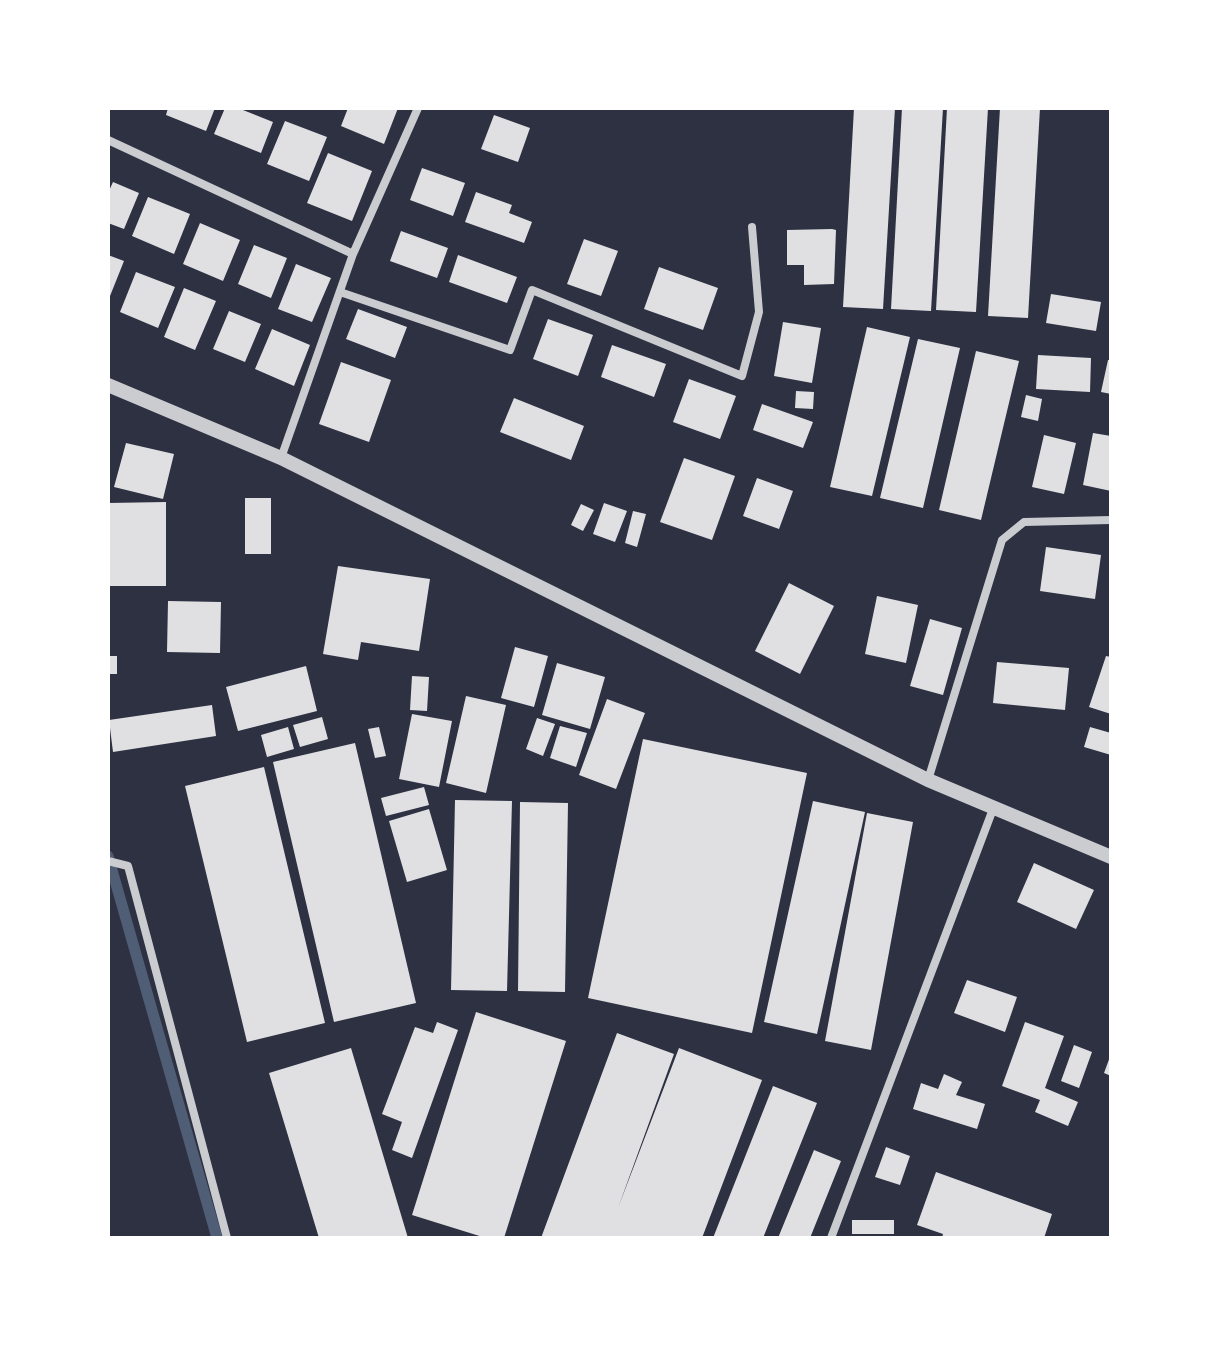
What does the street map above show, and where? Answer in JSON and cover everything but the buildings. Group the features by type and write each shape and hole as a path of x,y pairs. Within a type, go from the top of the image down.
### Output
{"street":[{"path":"281,458 353,254 418,108"},
{"path":"108,140 353,254"},
{"path":"340,292 510,350 532,290 742,376 759,312 752,227"},
{"path":"108,385 281,458 928,780 1111,857"},
{"path":"928,780 1002,540 1024,522 1111,520"},
{"path":"831,1238 993,809"},
{"path":"112,862 128,866 227,1238"}],"waterway":[{"path":"108,856 217,1238"}]}
